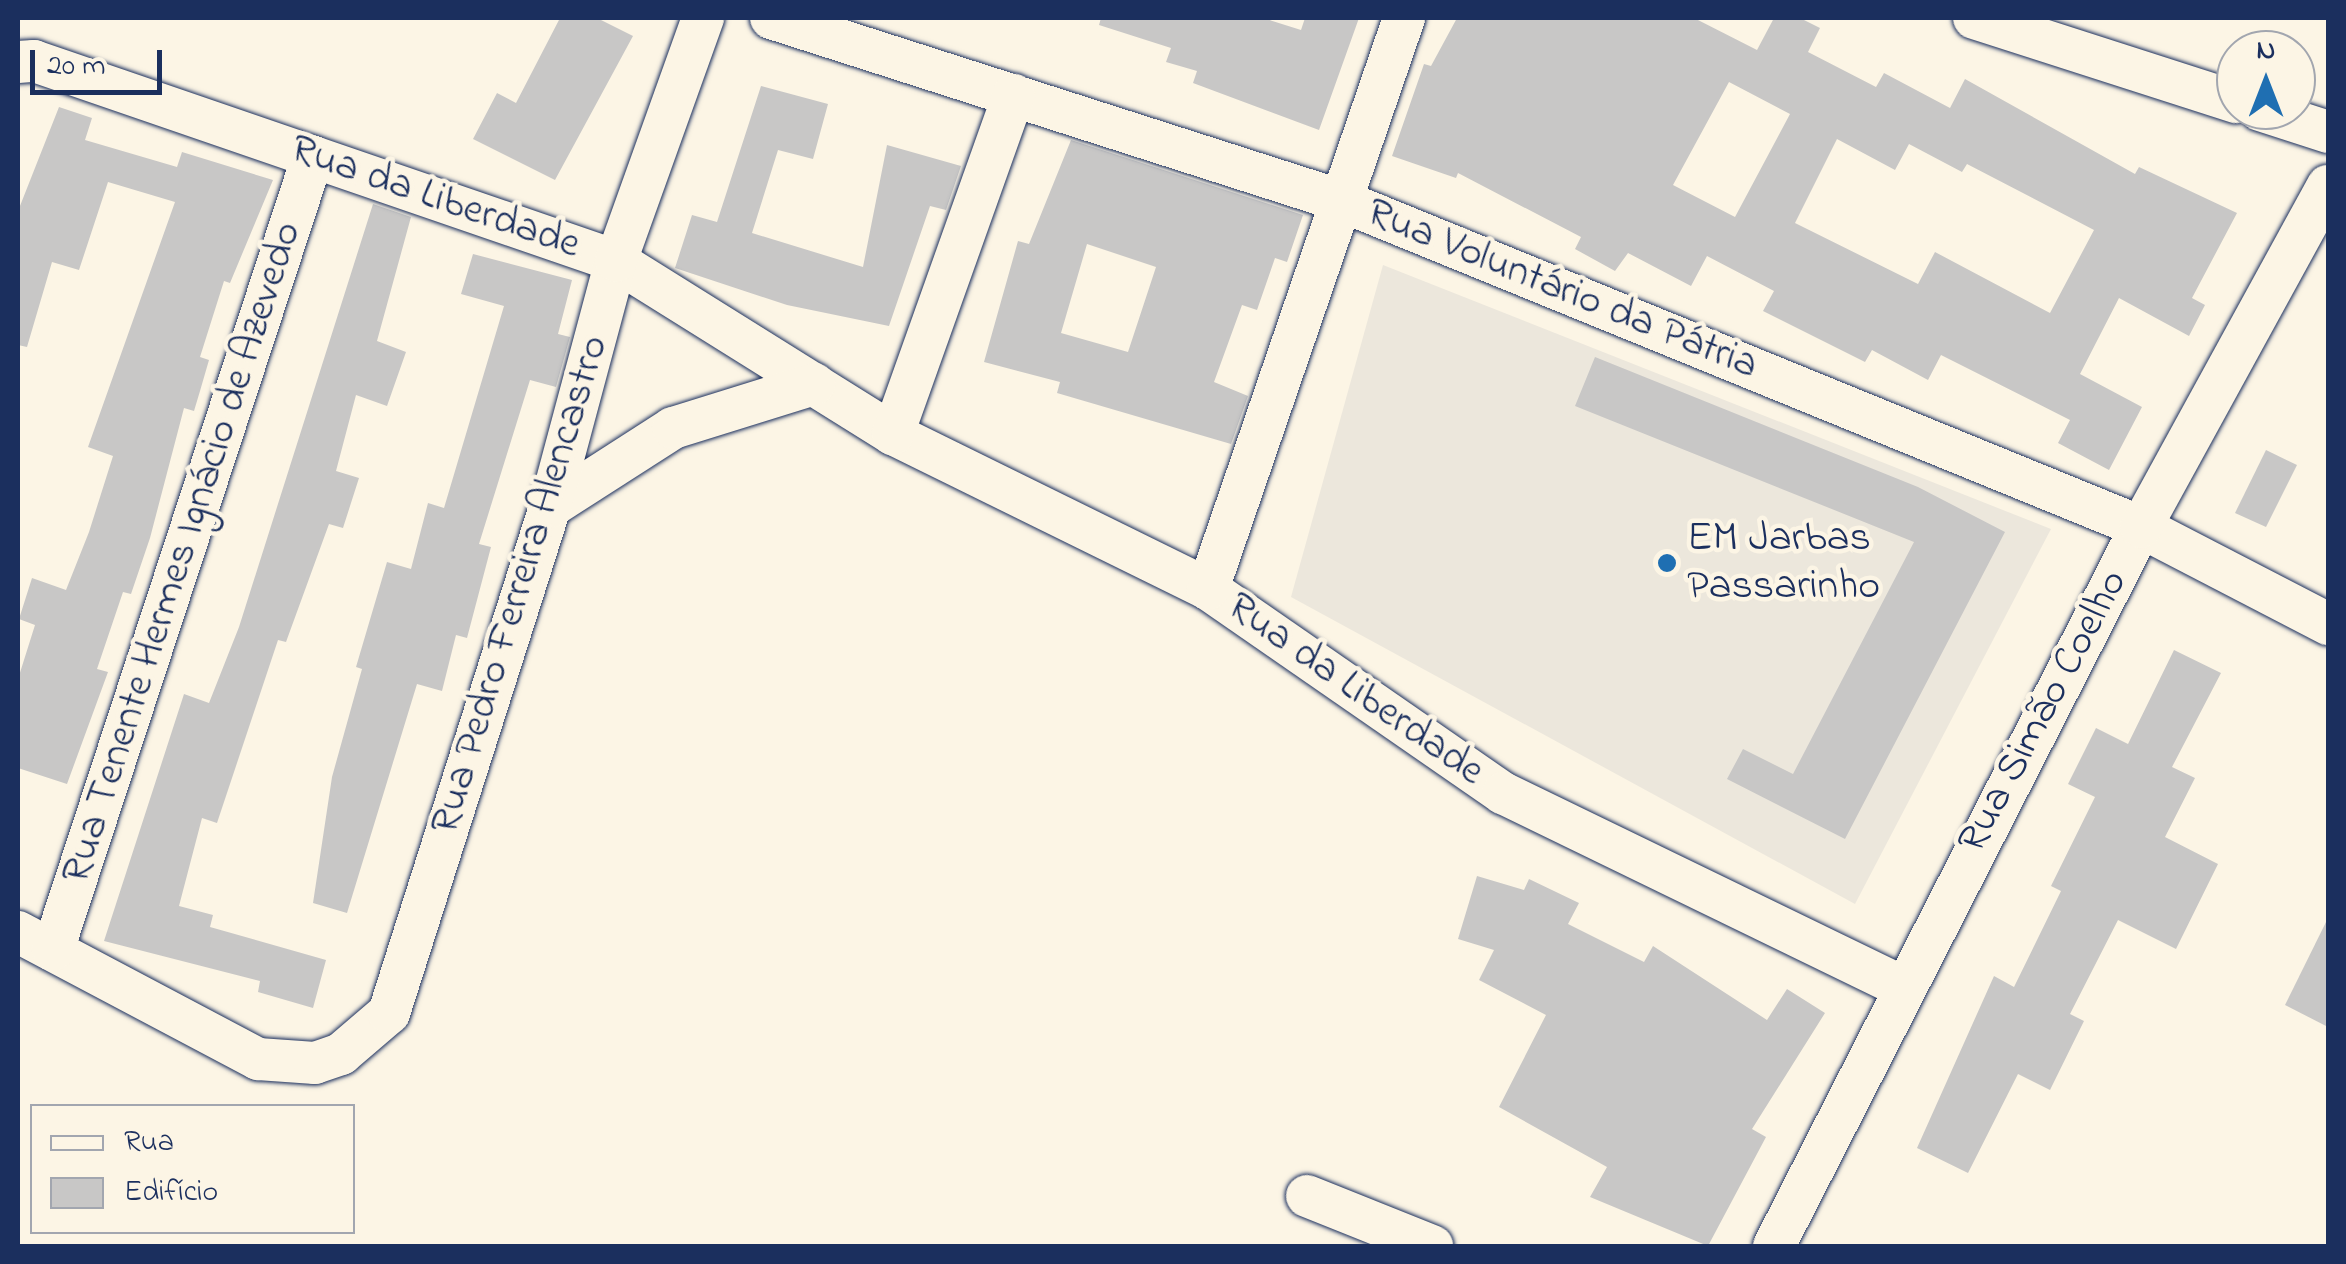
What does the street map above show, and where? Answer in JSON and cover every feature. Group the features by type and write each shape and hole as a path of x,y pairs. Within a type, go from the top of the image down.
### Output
{"street":[{"name":"Rua Pedro Ferreira Alencastro","path":"35,941 258,1060 315,1063 341,1054 390,1014 550,507 616,260 703,18"},
{"name":"Rua Voluntário da Pátria","path":"771,18 1342,201 2141,526 2328,624"},
{"path":"1208,589 1404,18"},
{"path":"1974,18 2216,96"},
{"name":"Rua da Liberdade","path":"26,62 616,260 893,434 1208,589 1502,792 1901,986"},
{"path":"893,434 1014,95"},
{"name":"Rua Tenente Hermes Ignácio de Azevedo","path":"35,941 313,156"},
{"name":"Rua Simão Coelho","path":"1774,1246 1901,986 2141,526 2328,186"},
{"path":"550,507 673,428 814,384"},
{"path":"1307,1196 1432,1246"}],"shaded area":[{"name":"EM Jarbas Passarinho","path":"1383,265 2051,529 1855,904 1291,597"}],"building":[{"path":"560,18 597,18 633,36 555,180 473,139 497,93 516,103"},
{"path":"1101,18 1263,18 1301,30 1305,18 1359,18 1319,130 1193,83 1197,71 1166,62 1171,48 1099,25"},
{"path":"1457,18 1694,18 1757,50 1774,18 1800,18 1820,28 1808,52 1876,87 1884,73 1950,108 1965,79 2135,174 2139,167 2237,213 2192,298 2205,305 2189,336 2119,298 2080,374 2142,407 2109,470 2058,443 2070,420 1941,355 1928,380 1872,350 1865,362 1763,311 1774,291 1707,256 1691,286 1628,253 1615,271 1575,249 1581,237 1458,173 1456,178 1392,156 1424,64 1431,66","holes":["1729,82 1790,114 1735,217 1673,185","1837,139 1895,170 1909,144 1962,172 1967,164 2094,230 2050,313 1935,252 1918,284 1795,223"]},
{"path":"761,86 828,104 813,159 778,150 752,233 863,267 887,145 961,166 946,210 930,206 889,326 787,305 675,268 692,215 717,222"},
{"path":"59,107 92,118 85,140 177,167 182,152 273,180 230,283 224,281 200,357 209,360 194,411 184,408 150,538 131,594 123,592 97,669 108,672 67,784 18,768 18,679 35,625 19,619 32,578 66,590 89,532 113,456 88,447 175,202 108,182 79,270 52,262 27,347 18,345 18,211"},
{"path":"1071,140 1303,215 1287,262 1275,258 1257,310 1242,305 1214,382 1248,396 1231,444 1057,393 1060,382 984,362 1018,241 1029,244","holes":["1087,244 1156,267 1128,352 1061,333"]},
{"path":"373,204 411,217 377,341 406,352 387,406 356,395 336,471 359,478 343,528 329,524 286,642 278,640 217,823 202,818 179,906 213,915 210,927 326,960 313,1008 258,992 260,981 104,941 184,694 209,703 239,627"},
{"path":"473,254 572,280 558,334 570,337 556,387 530,380 479,544 491,547 467,638 456,635 442,691 417,684 347,913 313,903 332,777 362,669 356,667 387,562 411,569 428,503 444,508 504,306 461,294"},
{"path":"1595,357 1918,487 2005,532 1845,839 1727,779 1743,749 1793,774 1914,542 1575,406"},
{"path":"2266,450 2297,465 2266,527 2235,513"},
{"path":"2174,650 2221,673 2172,767 2195,778 2165,837 2218,864 2176,949 2118,920 2070,1014 2084,1021 2050,1090 2018,1074 1968,1173 1917,1148 1994,976 2014,987 2061,891 2051,886 2095,797 2068,784 2096,728 2128,744"},
{"path":"1477,876 1524,890 1529,879 1579,903 1568,924 1644,962 1653,946 1767,1020 1787,989 1825,1013 1752,1129 1766,1137 1708,1246 1590,1197 1607,1167 1499,1107 1546,1015 1479,980 1494,950 1458,939"},
{"path":"2328,918 2328,1027 2285,1005"}],"place":[{"name":"EM Jarbas Passarinho","path":"1667,563"}]}
